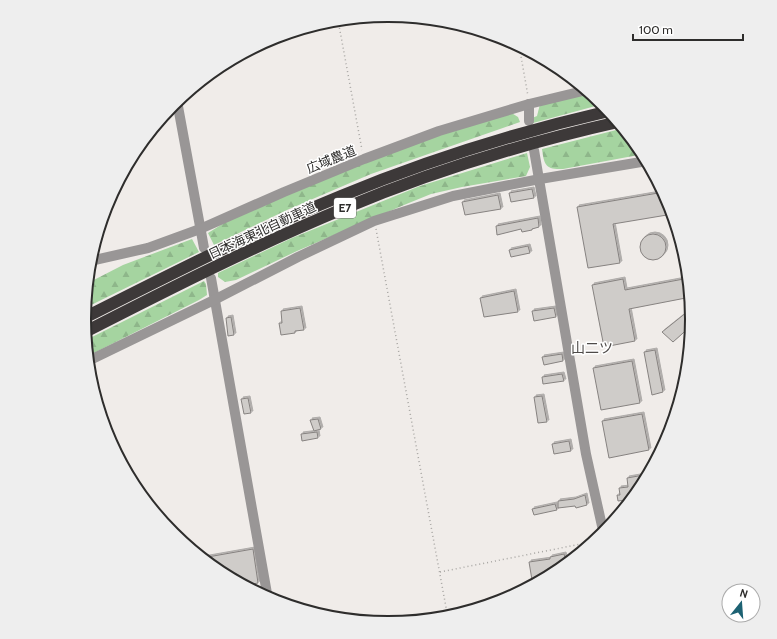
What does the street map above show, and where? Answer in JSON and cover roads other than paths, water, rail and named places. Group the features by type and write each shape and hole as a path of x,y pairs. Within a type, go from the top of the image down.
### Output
{"highway":[{"name":"日本海東北自動車道","path":"91,314 211,254 341,196 484,144 602,113"},
{"name":"日本海東北自動車道","path":"91,329 203,272 288,232 346,208 436,174 488,157 550,139 612,123"}],"street":[{"name":"広域農道","path":"97,259 148,248 200,229 364,159 439,131 529,104 580,92"},
{"path":"529,104 529,121"},
{"path":"178,109 204,248"},
{"path":"534,150 586,454 602,527"},
{"path":"94,358 374,221 453,196 540,178 641,162"},
{"path":"211,278 266,590"}],"district":[{"name":"山二ツ","path":"592,348"}]}
